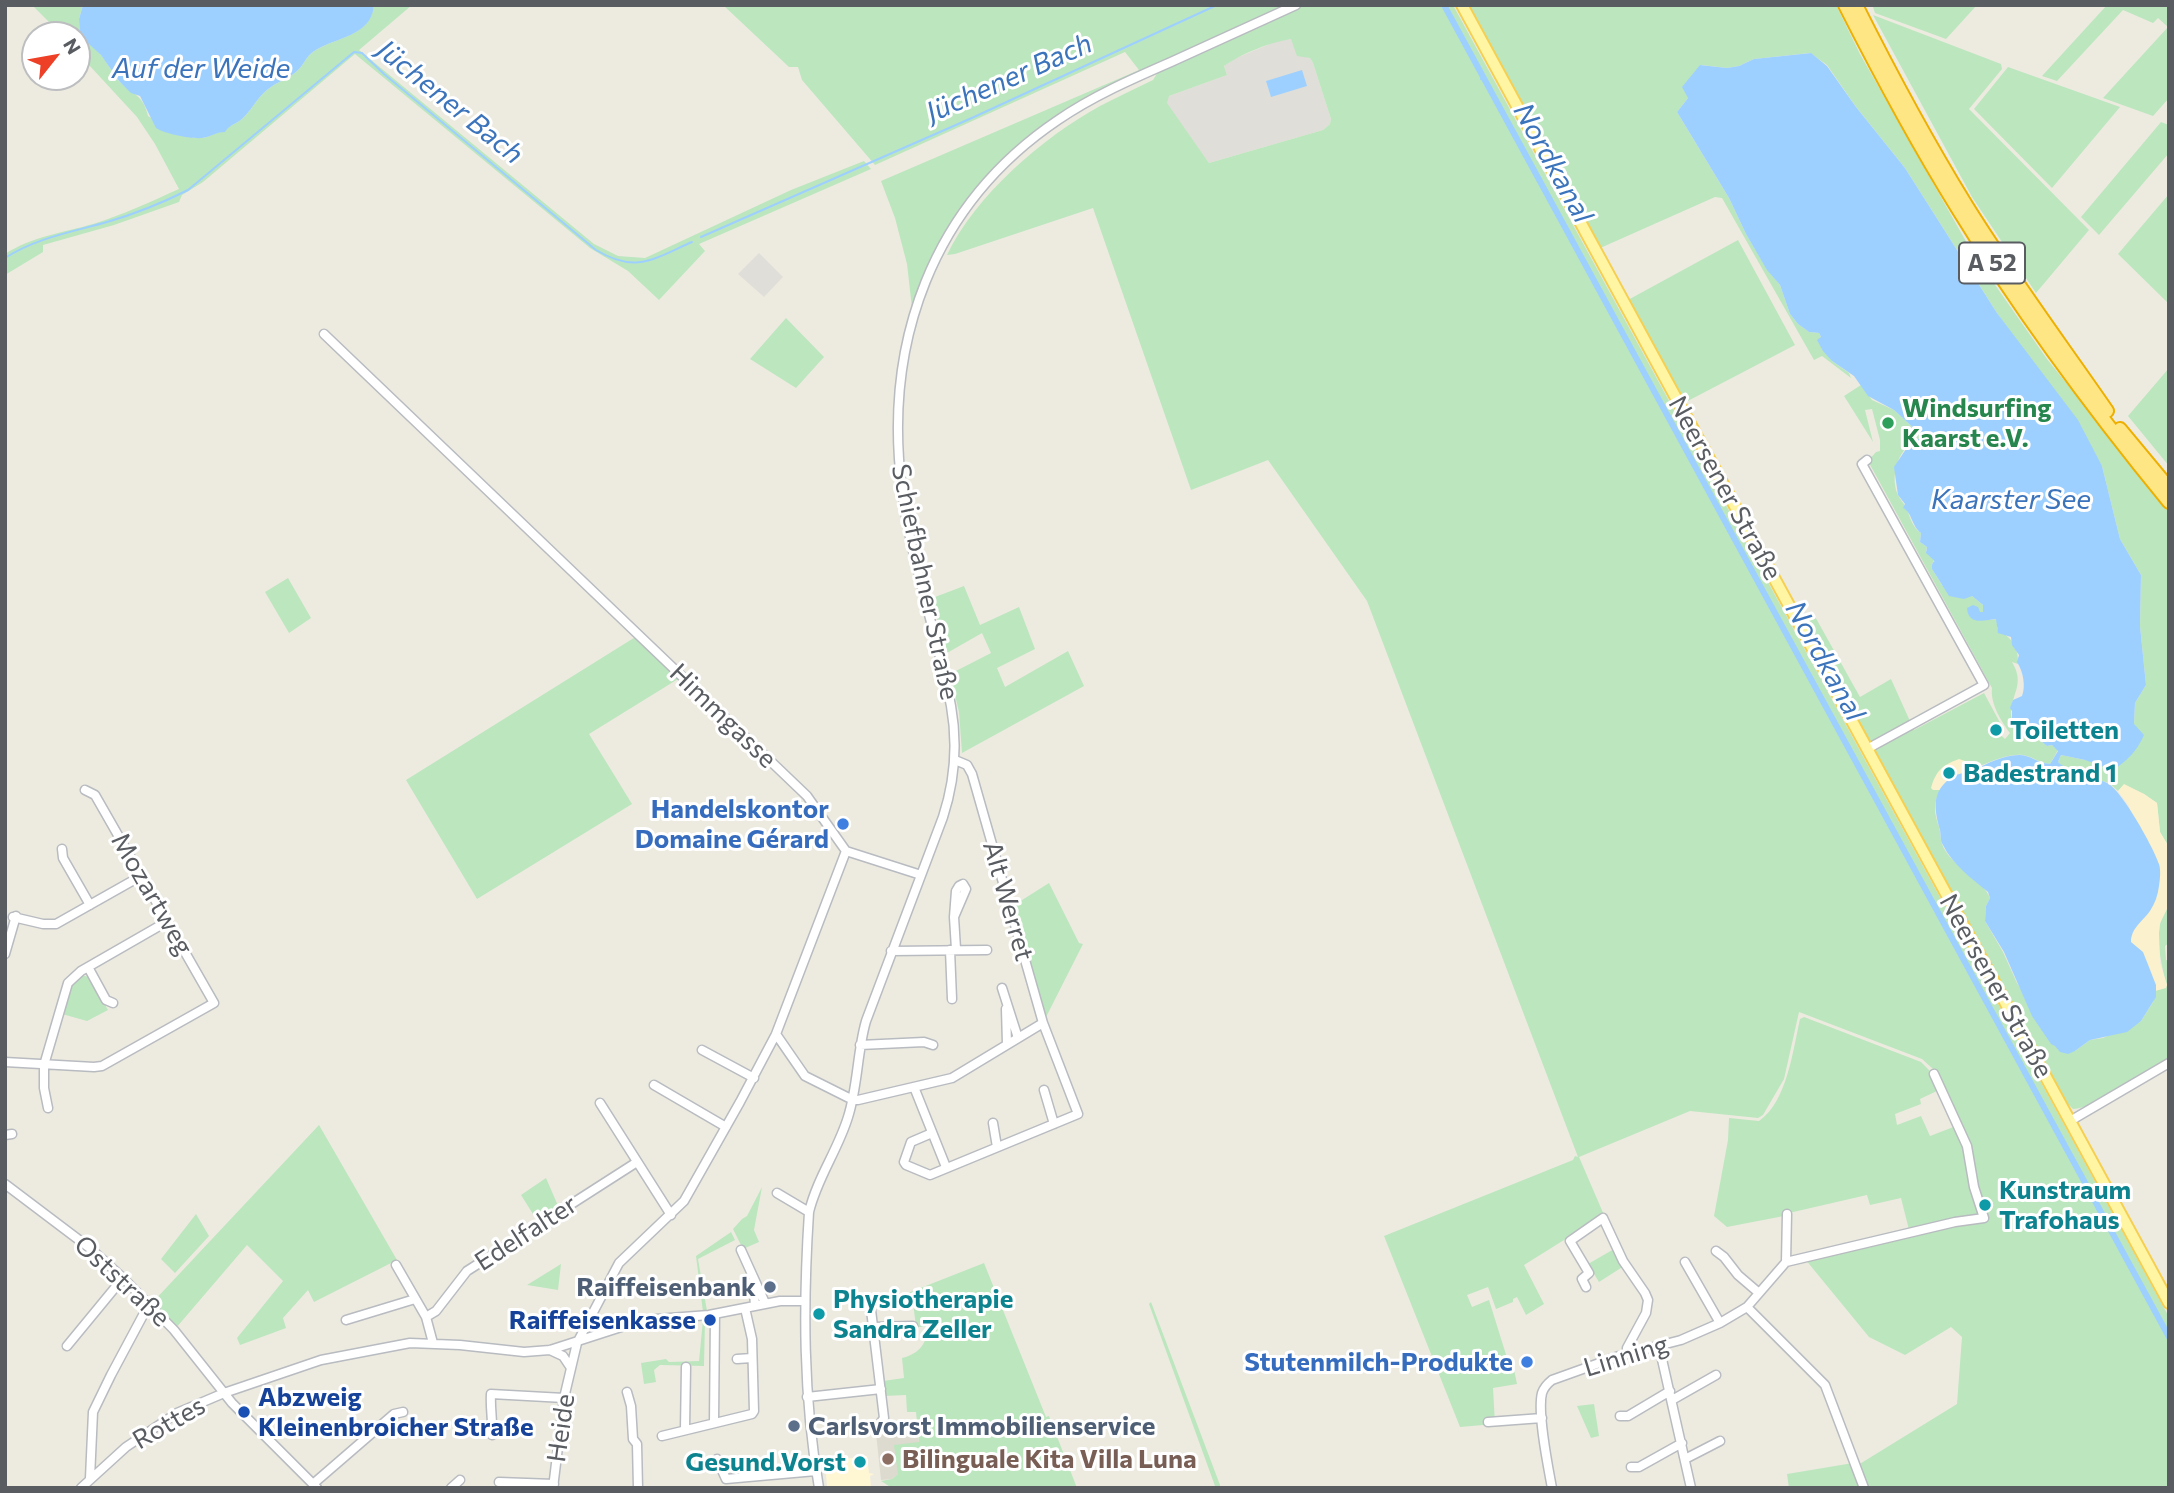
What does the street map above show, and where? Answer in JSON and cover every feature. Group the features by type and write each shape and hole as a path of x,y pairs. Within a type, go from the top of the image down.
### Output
{"highway":[{"name":"A 52","path":"1845,5 1916,138 1985,252 2080,388 2169,502"},
{"name":"A 52","path":"1856,5 1886,66 1924,133 2000,258 2110,416 2169,488"}],"main road":[{"name":"Neersener Straße","path":"1462,5 2169,1303"}],"street":[{"name":"Schiefbahner Straße","path":"819,1488 807,1397 805,1301 809,1212 846,1124 853,1100 866,1021 948,801 955,760 951,706 908,524 898,446 903,358 914,311 929,272 975,197 1006,163 1044,130 1087,102 1115,88 1296,5"},
{"name":"Himmgasse","path":"324,334 807,796 846,851"},
{"path":"1867,460 1862,464 1984,685 1867,749"},
{"name":"Alt Werret","path":"955,760 967,765 972,774 1043,1023 1079,1114 1054,1124"},
{"name":"Mozartweg","path":"44,1065 102,1066 214,1003 95,795 85,790"},
{"path":"62,849 63,858 90,905"},
{"path":"846,851 921,875"},
{"name":"Heide","path":"554,1486 564,1398 577,1343 622,1259 671,1215 689,1194 754,1078 776,1034 846,851"},
{"path":"5,954 15,917 53,925 141,876"},
{"path":"952,999 954,917"},
{"path":"48,1108 44,1088 44,1065 68,984 88,967 168,921"},
{"path":"891,951 987,950"},
{"path":"88,967 106,1000 113,1003"},
{"name":"Alt Werret","path":"1007,1044 1004,993 1018,1038"},
{"path":"776,1034 805,1076 853,1100 952,1078 1043,1023"},
{"path":"860,1045 924,1042 933,1045"},
{"path":"702,1050 754,1078"},
{"path":"5,1062 44,1065"},
{"path":"2070,1121 2169,1063"},
{"path":"1787,1214 1786,1262 1955,1222 1984,1219 1974,1187 1967,1146 1934,1074"},
{"path":"654,1085 726,1127"},
{"path":"914,1087 946,1167"},
{"path":"932,1133 912,1142 904,1163 930,1175 1054,1124 1044,1090"},
{"path":"600,1103 671,1215"},
{"path":"993,1123 997,1147"},
{"name":"Edelfalter","path":"426,1317 436,1311 464,1273 637,1162"},
{"name":"Oststraße","path":"5,1184 85,1244 123,1278 191,1349 224,1393"},
{"path":"777,1193 809,1212"},
{"path":"1586,1287 1582,1279 1589,1273 1570,1241 1603,1218 1623,1261 1648,1300 1646,1313 1627,1348 1628,1354"},
{"path":"741,1250 765,1303"},
{"path":"1716,1251 1759,1293"},
{"path":"1685,1262 1720,1323"},
{"name":"Linning","path":"1552,1488 1542,1418 1542,1394 1550,1381 1628,1354 1689,1337 1720,1323 1748,1307 1786,1262"},
{"path":"396,1265 426,1317 433,1343"},
{"path":"752,1274 755,1306"},
{"path":"67,1346 123,1278"},
{"path":"346,1320 415,1299"},
{"path":"224,1393 328,1358 395,1345 433,1343 524,1352 550,1350 643,1320 715,1314 765,1303 805,1301"},
{"path":"90,1478 93,1412 149,1304"},
{"path":"1748,1307 1825,1385 1864,1488"},
{"path":"662,1436 752,1414 754,1411 752,1339 745,1308"},
{"path":"871,1310 884,1418 879,1425"},
{"path":"714,1423 715,1314"},
{"path":"592,1317 596,1328 605,1331"},
{"path":"874,1327 913,1326"},
{"path":"1659,1346 1691,1488"},
{"name":"Heide","path":"550,1350 563,1356 570,1368"},
{"path":"737,1359 752,1358"},
{"path":"685,1429 686,1367"},
{"path":"1620,1416 1628,1416 1716,1375"},
{"path":"807,1397 881,1389"},
{"path":"627,1392 631,1406 633,1439 637,1444 638,1488"},
{"name":"Rottes","path":"81,1488 118,1454 164,1421 184,1409 224,1393 315,1486"},
{"path":"492,1435 491,1394 564,1398"},
{"path":"315,1486 394,1414 403,1412"},
{"path":"1488,1422 1542,1418"},
{"path":"1685,1459 1720,1441"},
{"path":"1631,1467 1639,1467 1682,1443"},
{"path":"717,1459 726,1479 816,1471"},
{"path":"451,1488 460,1480"},
{"path":"499,1482 554,1486"}],"shaded area":[{"path":"1291,39 1313,63 1331,119 1330,124 1323,130 1209,163 1166,103 1169,96 1227,75 1224,66 1234,59 1277,41"},
{"path":"759,253 783,277 764,297 738,274"},
{"name":"Bilinguale Kita Villa Luna","path":"917,1429 919,1442 898,1474 892,1479 881,1480 876,1433"},
{"path":"867,1456 869,1473 874,1474 870,1476 871,1488 827,1488 826,1472 821,1472 819,1457 836,1460"}],"green space":[{"path":"32,5 83,5 79,21 48,21"},
{"path":"374,5 412,5 359,50 594,244 618,256 645,258 791,190 864,161 871,169 699,244 705,251 659,300 628,271 590,248 355,54 203,182 182,195 179,202 114,225 43,245 43,252 5,275 5,254 16,248 37,239 93,224 179,189 137,117 91,67 91,45 118,80 141,100 148,116 181,134 202,138 225,131 242,119 263,93 296,72 313,52 359,30 371,16"},
{"path":"723,5 1289,5 1144,71 1142,69 1139,73 1075,105 1034,132 998,166 965,204 938,246 912,308 907,264 895,218 881,181 1139,70 1125,52 875,165 802,80 798,67 789,67"},
{"path":"1304,5 1453,5 2169,1317 2169,1488 1866,1488 1858,1465 1957,1404 1962,1337 1951,1327 1905,1355 1869,1337 1805,1259 1909,1230 1901,1198 1870,1205 1867,1195 1789,1215 1727,1227 1714,1216 1728,1140 1729,1118 1759,1121 1769,1112 1782,1089 1800,1019 1804,1017 1921,1062 1931,1072 1939,1090 1920,1099 1921,1104 1895,1114 1897,1125 1921,1116 1930,1136 1956,1126 1965,1146 1976,1187 1968,1145 1933,1069 1922,1059 1799,1012 1784,1079 1763,1115 1758,1118 1690,1111 1579,1157 1604,1215 1524,1265 1544,1304 1526,1315 1517,1297 1513,1302 1496,1309 1488,1287 1467,1295 1472,1307 1489,1300 1508,1361 1512,1360 1517,1384 1493,1388 1495,1424 1460,1427 1384,1236 1578,1157 1367,601 1268,460 1191,490 1093,208 947,255 975,211 1034,151 1078,119 1153,80 1158,72","holes":["1291,39 1297,56 1310,58 1313,63 1331,119 1330,124 1323,130 1209,163 1167,103 1169,96 1227,75 1224,66 1247,53 1274,43"]},
{"path":"1468,5 1836,5 1860,54 1972,252 2047,359 2169,511 2169,847 2160,832 2157,803 2124,785 2118,791 2109,783 2088,777 2080,771 2064,769 2058,762 2061,755 2085,760 2134,724 2135,703 2146,685 2140,626 2141,575 2120,539 2102,466 1997,313 1905,168 1856,107 1827,65 1810,53 1754,59 1727,68 1701,65 1688,98 1677,112 1729,198 1746,234 1780,285 1790,314 1809,332 1819,333 1832,361 1849,373 1851,378 1822,356 1814,360 1722,198 1715,197 1598,249"},
{"path":"1874,5 1977,5 1946,39 1875,13"},
{"path":"2107,5 2169,5 2169,98 2153,116 2103,98 2168,27 2158,18 2153,23 2123,10 2057,81 2042,76"},
{"path":"1873,15 2001,64 2002,69 1969,109 2089,230 2036,293 1972,197"},
{"path":"2008,67 2120,107 2052,188 1974,109"},
{"path":"2161,122 2169,125 2169,153 2099,235 2081,217"},
{"path":"2169,194 2169,304 2118,254"},
{"path":"1738,240 1795,345 1682,404 1626,301"},
{"path":"786,318 824,357 796,388 750,359"},
{"path":"2169,368 2169,466 2128,416"},
{"path":"1861,385 1872,400 1894,410 1920,434 1920,438 1906,447 1901,454 1895,470 1898,495 1914,526 1921,533 1920,542 1927,547 1926,551 1934,559 1932,569 1942,585 1972,596 1983,605 1983,612 1973,606 1989,620 1997,619 1997,629 2010,639 2015,648 2018,664 2012,662 2018,684 2011,715 2021,736 2035,736 2047,746 2052,745 2058,750 2050,764 2016,755 1968,771 1965,761 1933,790 1940,790 1935,808 1942,844 1952,859 1980,884 1990,898 1986,906 1985,921 2017,983 2055,1045 2075,1051 2090,1040 2103,1038 2141,1021 2153,1002 2155,991 2167,985 2161,962 2159,928 2169,905 2169,943 2165,946 2166,960 2169,961 2169,1059 2108,1096 2083,1107 2073,1109 2066,1102 1843,693 1800,620 1813,613 1860,697 1891,679 1914,730 1984,693 2004,730 2001,732 1994,725 1992,727 2005,739 2010,733 1994,706 1992,688 1868,461 1880,451 1872,409 1865,410 1873,442 1844,396"},
{"path":"288,578 311,618 289,633 265,592"},
{"path":"964,586 980,625 1019,607 1035,649 997,668 1005,687 1068,651 1084,686 962,753 959,712 950,674 991,653 982,633 947,653 936,615 935,597"},
{"path":"637,636 678,679 589,734 632,804 477,899 406,780"},
{"path":"1049,883 1079,943 1083,944 1043,1023 1011,907"},
{"path":"81,975 89,977 108,1010 87,1021 62,1014 72,983"},
{"path":"319,1125 397,1260 314,1302 308,1290 283,1318 286,1328 240,1345 237,1338 283,1281 247,1245 176,1328 151,1304"},
{"path":"546,1178 559,1208 538,1222 521,1195"},
{"path":"762,1187 754,1230 759,1242 743,1249 733,1229 747,1216"},
{"path":"196,1214 209,1236 175,1273 161,1259"},
{"path":"731,1232 735,1240 698,1259 707,1311 703,1312 696,1256"},
{"path":"1614,1249 1624,1266 1599,1282 1588,1264"},
{"path":"984,1263 1077,1488 892,1488 881,1481 892,1479 898,1474 894,1445 919,1442 916,1412 907,1412 906,1395 884,1396 883,1381 904,1378 902,1358 921,1347 929,1327 916,1327 913,1302 891,1304 890,1300"},
{"path":"561,1264 558,1290 527,1285"},
{"path":"1151,1302 1220,1488 1213,1488 1215,1486 1149,1304"},
{"path":"703,1320 704,1366 660,1365 654,1370 656,1382 644,1384 641,1363 666,1359 669,1362 699,1361"},
{"path":"1594,1404 1599,1436 1591,1438 1577,1406"},
{"path":"1853,1463 1863,1488 1789,1488 1787,1474"}],"sand":[{"name":"Badestrand 1","path":"1959,759 1965,761 1968,771 1952,778 1940,790 1933,790 1933,782 1940,769"},
{"path":"2124,784 2157,803 2160,832 2169,847 2169,905 2160,923 2159,933 2160,963 2167,985 2166,988 2155,991 2146,959 2131,942 2137,925 2156,899 2129,806 2118,791"}],"water":[{"name":"Auf der Weide","path":"83,5 374,5 367,24 351,35 313,52 296,72 267,90 240,121 225,132 197,138 156,128 140,96 131,93 119,81 101,55 91,46 91,21 79,19"},
{"name":"Kaarster See","path":"1811,53 1827,66 1905,168 1997,313 2078,420 2102,466 2120,539 2141,575 2140,626 2146,685 2135,703 2134,724 2144,735 2131,755 2113,770 2061,755 2058,762 2113,788 2136,820 2156,856 2160,872 2157,896 2150,911 2135,929 2131,942 2143,952 2156,985 2156,997 2141,1021 2127,1032 2090,1040 2068,1054 2060,1052 2051,1044 2032,1016 2004,952 1985,921 1986,906 1990,898 1988,892 1963,871 1947,852 1941,842 1936,810 1939,791 1953,776 2013,755 2023,755 2050,764 2058,751 2035,736 2021,736 2012,725 2010,708 2013,700 2022,696 2024,688 2017,662 2019,655 2012,645 2011,637 1998,633 1996,619 1978,621 1970,617 1967,608 1973,605 1983,612 1983,605 1972,596 1964,599 1949,596 1932,569 1934,561 1926,553 1927,547 1920,542 1921,533 1903,508 1905,504 1898,495 1894,467 1908,446 1920,438 1920,434 1894,410 1868,396 1854,376 1832,361 1823,351 1817,340 1821,337 1819,333 1809,332 1790,314 1780,285 1767,270 1729,198 1677,112 1688,98 1682,87 1700,65 1727,68 1754,59"},
{"path":"1302,70 1307,86 1271,97 1266,81"}],"waterway":[{"name":"Jüchener Bach","path":"701,237 974,117 1217,5"},
{"name":"Nordkanal","path":"1444,5 2169,1337"},
{"name":"Jüchener Bach","path":"5,258 42,240 128,215 188,190 354,52 362,53 596,250 622,261 634,262 655,258 692,242"}],"place":[{"name":"Windsurfing Kaarst e.V.","path":"1888,423"},
{"name":"Toiletten","path":"1996,730"},
{"name":"Badestrand 1","path":"1949,773"},
{"name":"Handelskontor Domaine Gérard","path":"843,824"},
{"name":"Kunstraum Trafohaus","path":"1985,1205"},
{"name":"Raiffeisenbank","path":"770,1287"},
{"name":"Physiotherapie Sandra Zeller","path":"819,1314"},
{"name":"Raiffeisenkasse","path":"710,1320"},
{"name":"Stutenmilch-Produkte","path":"1527,1362"},
{"name":"Abzweig Kleinenbroicher Straße","path":"244,1412"},
{"name":"Carlsvorst Immobilienservice","path":"794,1426"},
{"name":"Bilinguale Kita Villa Luna","path":"888,1459"},
{"name":"Gesund.Vorst","path":"860,1462"}]}
